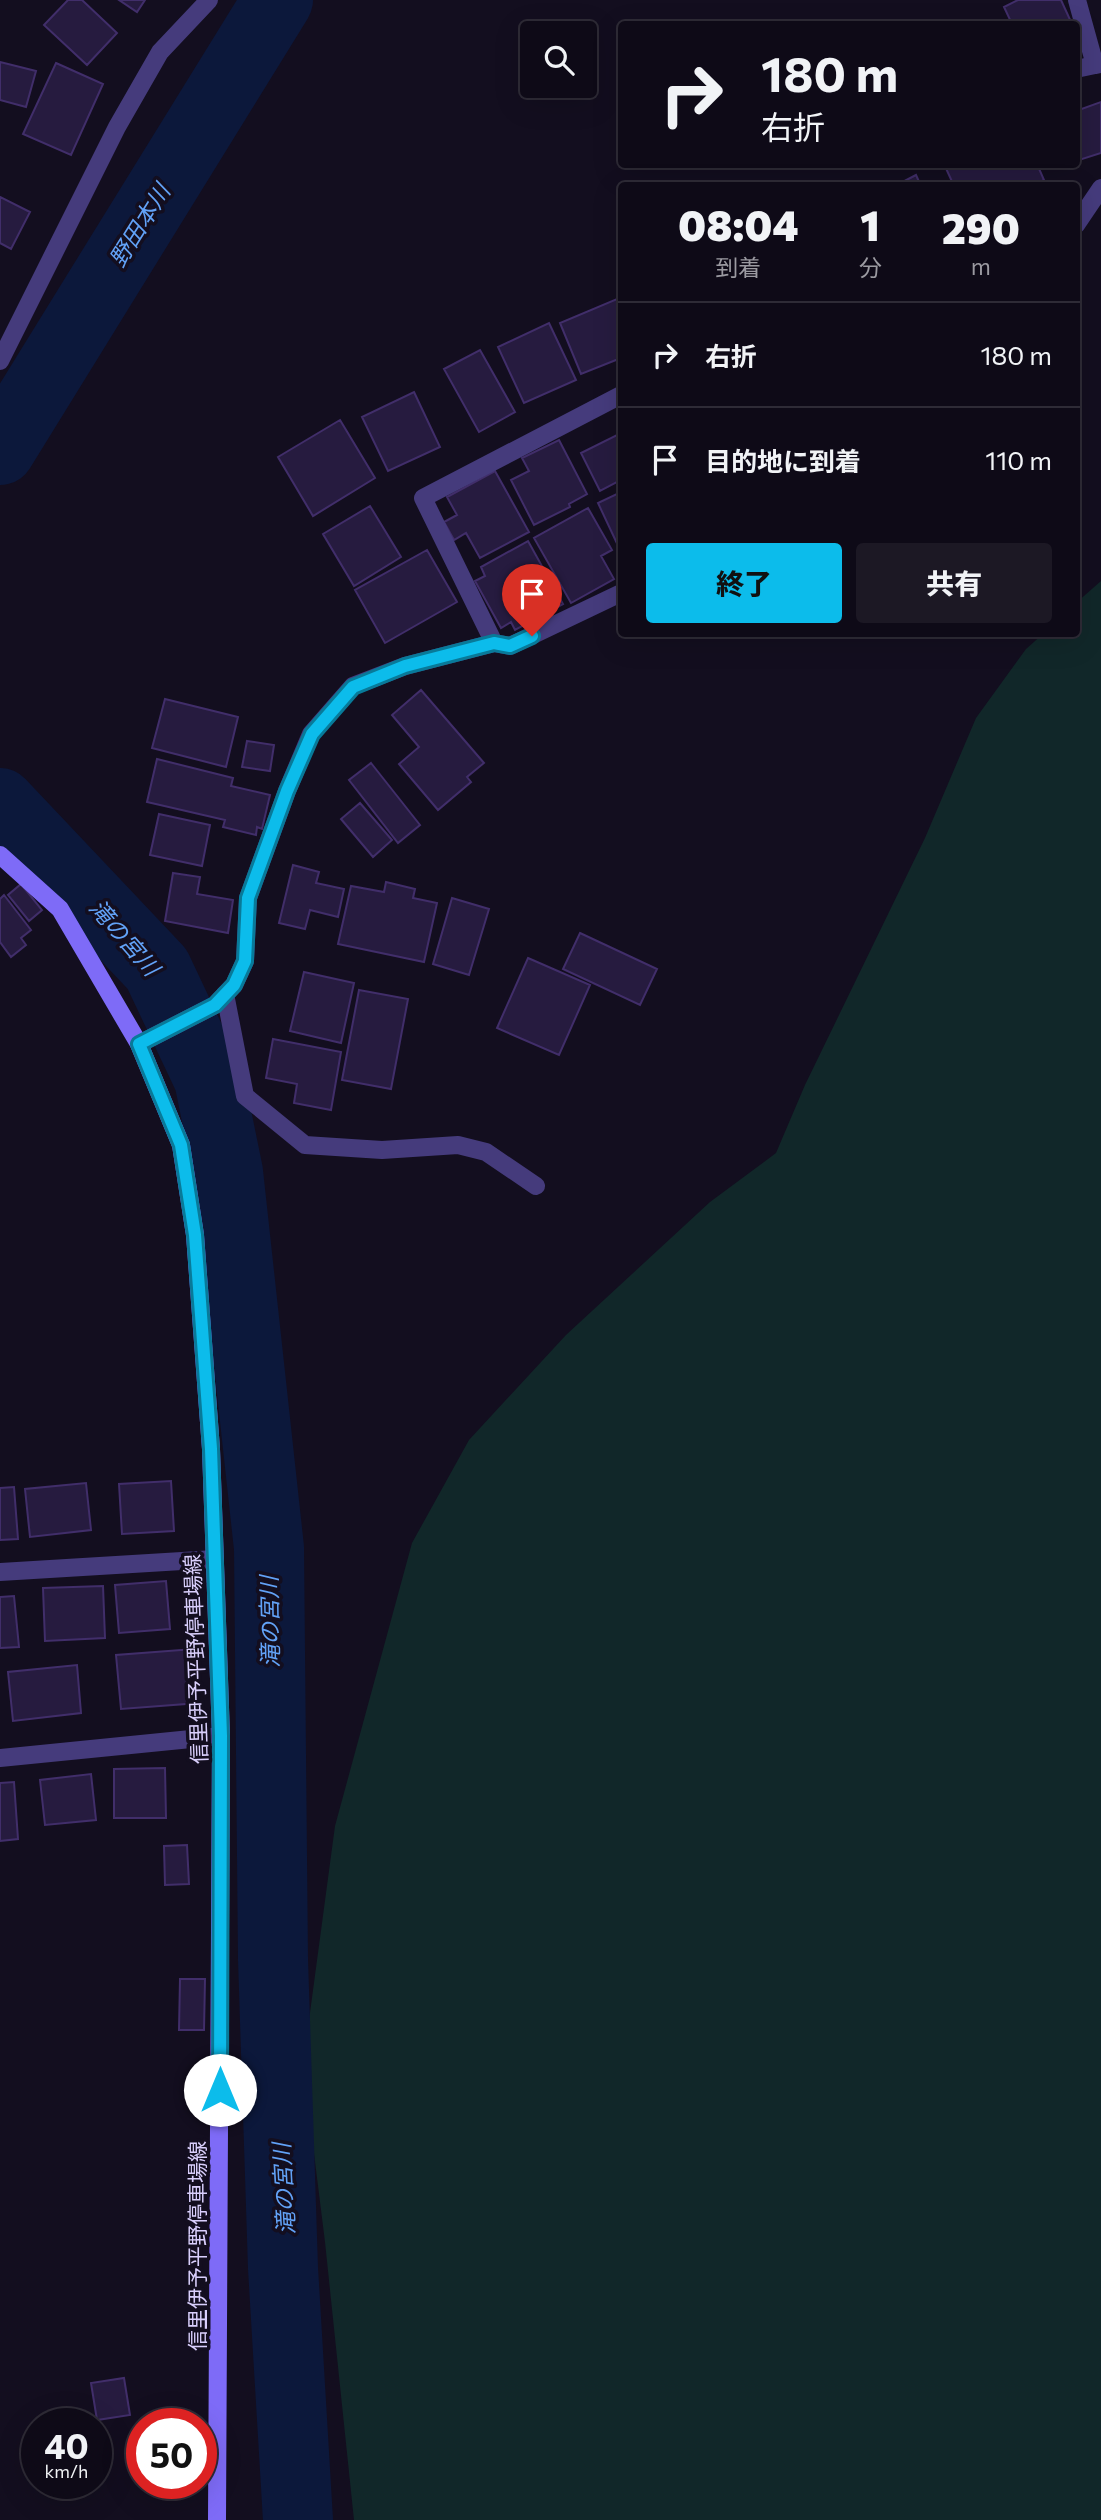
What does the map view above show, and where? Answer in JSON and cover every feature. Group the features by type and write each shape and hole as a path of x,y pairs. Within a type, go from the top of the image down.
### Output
{"main road":[{"name":"信里伊予平野停車場線","path":"0,855 60,909 145,1040 181,1145 195,1235 211,1449 221,1736 217,2520"}],"street":[{"path":"0,361 117,127 160,52 209,0"},
{"path":"1077,0 1098,64 1080,68"},
{"path":"1080,219 1101,188"},
{"path":"494,643 423,498 618,397"},
{"path":"145,1040 220,1000 234,985 245,961 248,898 287,791 312,734 353,687 405,666 494,643 510,646 618,594"},
{"path":"220,1000 245,1096 305,1145 382,1150 458,1145 486,1152 536,1186"},
{"path":"0,1573 215,1559"},
{"path":"0,1758 221,1736"}],"green space":[{"path":"1101,581 1101,2520 354,2520 325,2242 303,2065 335,1826 412,1543 469,1440 566,1335 710,1202 776,1153 805,1085 925,838 976,718 1026,649 1040,637 1080,637 1080,599"}],"building":[{"path":"68,0 82,0 117,33 87,65 44,25"},
{"path":"119,0 145,0 137,12"},
{"path":"1018,0 1061,0 1071,21 1011,21 1004,7"},
{"path":"0,62 36,71 26,107 0,100"},
{"path":"56,63 103,84 71,155 23,134"},
{"path":"1101,102 1101,153 1080,160 1080,110"},
{"path":"946,168 1039,168 1044,180 1040,182 952,182"},
{"path":"916,175 919,182 903,182"},
{"path":"0,197 30,212 11,249 0,243"},
{"path":"617,299 618,359 581,374 560,323"},
{"path":"549,323 576,380 524,403 498,347"},
{"path":"480,350 515,412 479,432 444,369"},
{"path":"414,392 440,447 388,471 362,417"},
{"path":"340,420 375,478 313,516 278,457"},
{"path":"618,434 618,482 600,491 581,453"},
{"path":"559,440 587,494 569,504 570,507 534,525 511,480 529,471 522,458"},
{"path":"495,471 529,532 480,558 466,533 454,540 444,522 457,515 447,497"},
{"path":"618,493 618,546 598,503"},
{"path":"370,506 401,557 354,586 323,534"},
{"path":"588,508 612,550 601,556 614,579 571,603 534,538"},
{"path":"528,541 563,604 515,630 511,622 501,628 475,581 485,576 481,567"},
{"path":"427,550 457,602 385,643 355,590"},
{"path":"421,690 484,763 467,777 471,782 438,810 399,764 419,747 392,715"},
{"path":"165,699 238,717 226,767 152,748"},
{"path":"247,741 274,745 270,771 242,767"},
{"path":"157,759 233,778 231,786 270,795 262,829 257,827 256,835 223,827 225,820 147,802"},
{"path":"371,763 420,825 398,843 349,780"},
{"path":"360,803 392,840 373,857 341,819"},
{"path":"159,814 210,825 202,866 150,855"},
{"path":"293,865 319,872 316,883 344,889 338,917 310,910 305,929 279,923"},
{"path":"173,873 200,877 197,894 233,900 228,933 165,921"},
{"path":"386,882 415,889 413,898 437,903 424,962 338,944 351,886 384,892"},
{"path":"21,884 42,910 29,921 8,895"},
{"path":"4,895 31,930 21,938 26,945 11,957 0,942 0,899"},
{"path":"452,898 489,909 469,975 433,964"},
{"path":"580,933 657,969 640,1005 563,969"},
{"path":"528,958 590,985 559,1055 497,1028"},
{"path":"304,972 354,983 341,1043 290,1031"},
{"path":"359,990 408,999 391,1089 342,1080"},
{"path":"273,1039 341,1052 331,1110 294,1103 297,1084 266,1078"},
{"path":"171,1481 174,1531 122,1534 119,1484"},
{"path":"86,1483 91,1530 30,1537 25,1489"},
{"path":"14,1487 18,1539 0,1540 0,1488"},
{"path":"166,1581 170,1629 119,1633 115,1585"},
{"path":"103,1586 105,1638 45,1641 43,1588"},
{"path":"14,1596 19,1647 0,1648 0,1597"},
{"path":"194,1649 199,1703 121,1709 116,1655"},
{"path":"77,1665 81,1713 13,1721 8,1672"},
{"path":"165,1768 166,1818 114,1818 114,1769"},
{"path":"91,1774 96,1820 45,1825 40,1780"},
{"path":"14,1782 18,1839 0,1841 0,1783"},
{"path":"187,1845 189,1884 165,1885 164,1846"},
{"path":"180,1979 205,1979 204,2030 179,2030"},
{"path":"124,2378 129,2408 126,2408 126,2416 112,2418 112,2408 95,2408 91,2383"}],"waterway":[{"name":"野田本川","path":"0,450 278,0"},
{"name":"滝の宮川","path":"0,803 157,969 209,1079 228,1172 269,1548 273,1959 283,2268 298,2520"}],"route":[{"path":"220,2090 221,1736 211,1449 195,1235 181,1145 139,1044 215,1005 234,985 245,961 248,898 287,791 312,734 353,687 405,666 494,643 510,646 532,636"}]}
